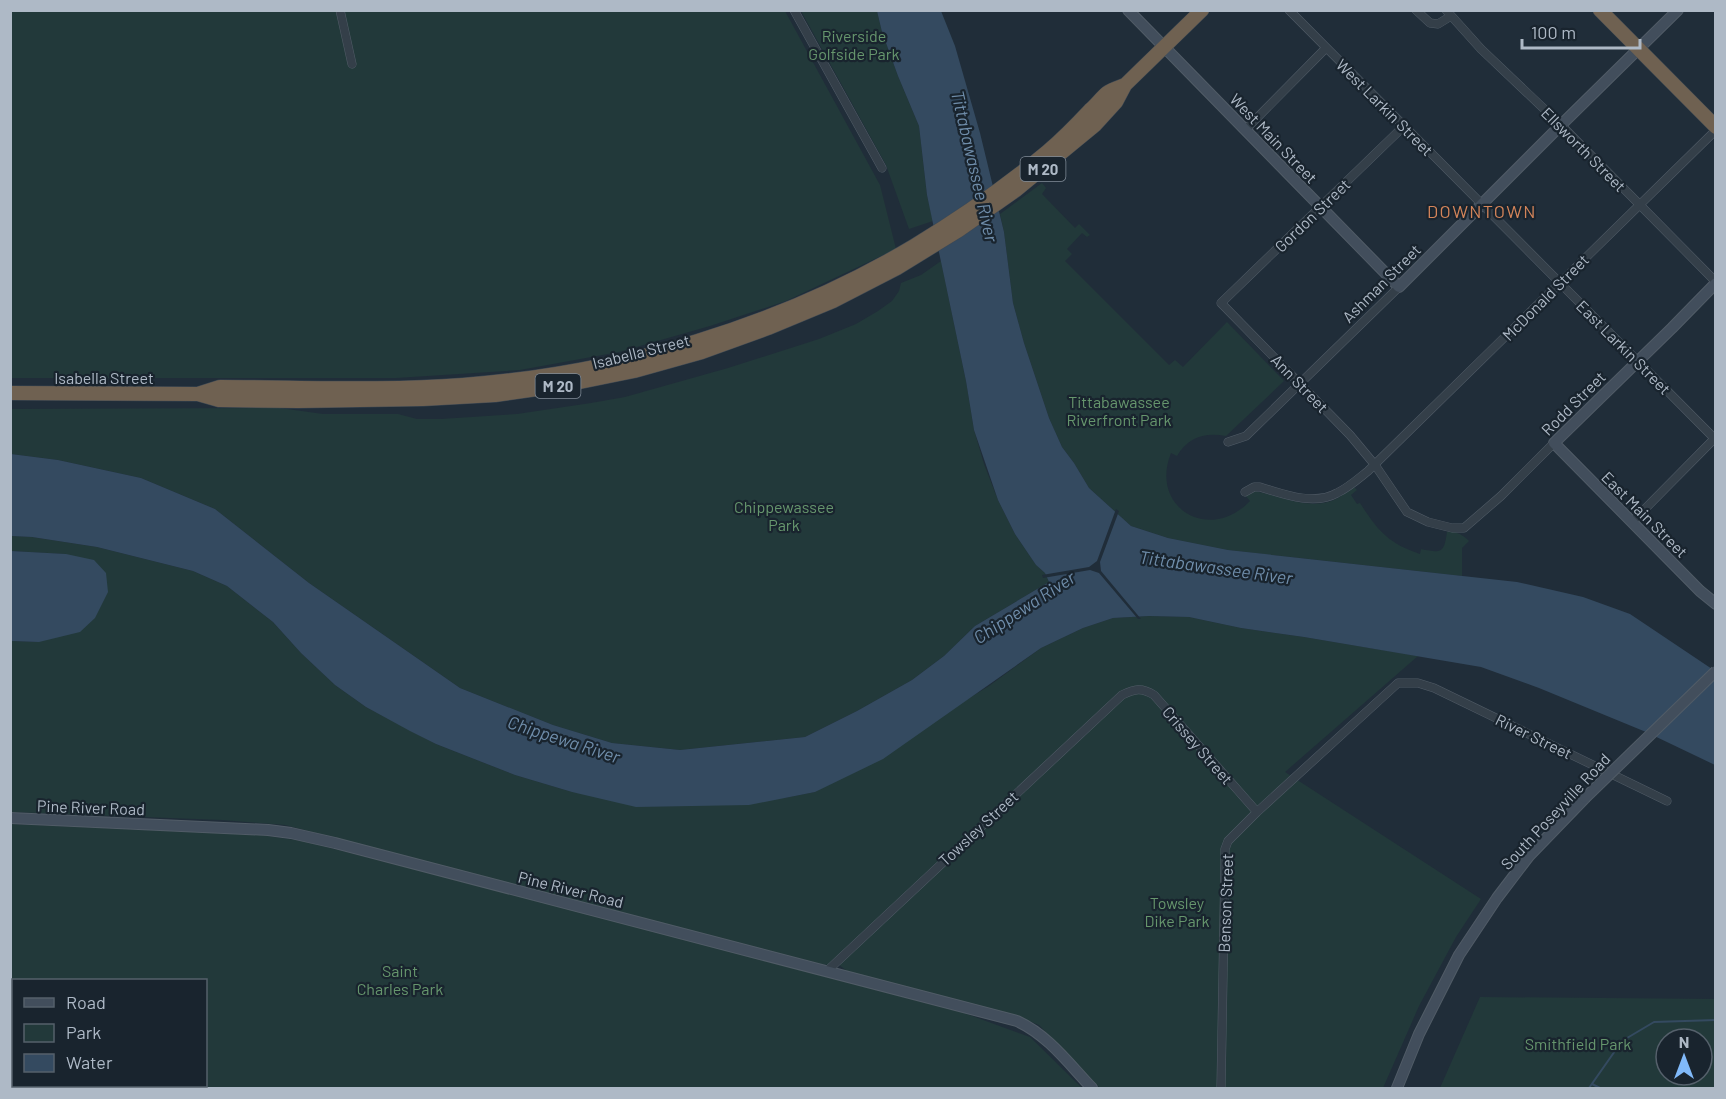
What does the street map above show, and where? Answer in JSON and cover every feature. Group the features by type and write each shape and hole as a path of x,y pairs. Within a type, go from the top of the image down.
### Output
{"highway":[{"name":"M 20","path":"1164,48 1202,10"},
{"path":"1600,10 1716,128"},
{"name":"Isabella Street","path":"10,393 198,394 220,387 462,385 583,369 662,351 755,322 896,263 959,230 1017,190 1090,120 1116,102 1125,85 1164,48"}],"street":[{"path":"340,10 352,64"},
{"path":"794,10 882,168"},
{"name":"West Main Street","path":"1128,10 1399,287"},
{"name":"West Larkin Street","path":"1289,10 1481,204"},
{"name":"Ellsworth Street","path":"1416,10 1430,23 1438,24 1448,14 1716,283"},
{"name":"Ashman Street","path":"1228,442 1246,436 1678,10"},
{"path":"1245,129 1326,48"},
{"name":"Gordon Street","path":"1221,303 1404,126"},
{"name":"McDonald Street","path":"1245,492 1254,487 1260,487 1302,498 1321,499 1336,494 1375,465 1716,128"},
{"name":"East Larkin Street","path":"1481,204 1715,438"},
{"name":"Rodd Street","path":"1443,527 1464,528 1492,504 1716,283"},
{"name":"Ann Street","path":"1221,303 1350,435 1375,465 1407,512 1443,527"},
{"path":"1632,522 1715,438"},
{"name":"East Main Street","path":"1554,443 1632,522 1714,599"},
{"name":"South Poseyville Road","path":"1397,1089 1419,1034 1459,955 1497,898 1529,856 1716,670"},
{"name":"River Street","path":"1398,683 1418,683 1434,688 1667,801"},
{"name":"Benson Street","path":"1221,1089 1228,841 1398,683"},
{"name":"Crissey Street","path":"1133,690 1144,689 1154,695 1257,812"},
{"name":"Towsley Street","path":"827,971 1122,695 1133,690"},
{"name":"Pine River Road","path":"10,818 245,829 291,833 335,843 1017,1021 1030,1027 1053,1046 1092,1089"}],"green space":[{"path":"10,11 785,11 880,185 896,249 786,301 710,326 619,352 520,370 396,378 11,378"},
{"name":"Riverside Golfside Park","path":"801,11 877,11 898,76 919,126 927,195 933,221 909,229 886,165"},
{"name":"Tittabawassee Riverfront Park","path":"1042,183 1046,188 1042,194 1075,228 1079,224 1090,235 1087,237 1082,233 1067,249 1072,254 1065,261 1169,365 1175,360 1183,367 1227,322 1284,381 1226,436 1198,437 1186,444 1177,456 1171,453 1166,472 1168,489 1176,503 1187,513 1201,519 1217,519 1234,513 1250,501 1246,496 1248,492 1253,491 1296,502 1317,504 1338,498 1354,487 1357,490 1351,495 1357,504 1360,503 1378,529 1409,550 1420,554 1421,549 1440,550 1443,548 1447,532 1462,535 1467,539 1469,541 1462,548 1462,576 1228,550 1168,538 1131,526 1089,488 1062,447 1049,418 1013,303 1000,214"},
{"name":"Chippewassee Park","path":"941,261 974,430 984,464 1015,534 1036,565 1045,573 1049,582 975,626 944,656 912,680 805,737 680,750 612,743 553,725 460,688 309,583 215,509 141,478 58,460 11,454 11,409 280,408 323,414 398,414 417,419 441,419 517,414 625,397 728,368 819,339 856,324 892,301 901,283 921,275"},
{"name":"Towsley Dike Park","path":"11,536 97,547 193,571 227,586 273,622 335,685 366,707 436,744 515,775 572,792 784,798 815,792 989,686 1041,648 1083,628 1113,618 1189,617 1241,628 1418,656 1285,772 1481,899 1456,937 1419,1006 1383,1088 1100,1088 1039,1025 1019,1017 847,971 834,961 828,965 821,964 285,825 222,820 11,812 11,641 39,642 66,554 11,551"},
{"name":"Saint Charles Park","path":"11,824 260,835 303,841 964,1013 1030,1037 1082,1088 11,1088"},
{"name":"Smithfield Park","path":"1480,997 1715,999 1715,1088 1440,1088"}],"water":[{"path":"877,11 941,11 955,46 980,133 1004,232 1013,303 1049,418 1062,447 1089,488 1131,526 1168,538 1228,550 1517,582 1583,597 1630,614 1715,671 1715,765 1646,732 1481,667 1241,628 1189,617 1149,616 1113,618 1083,628 1041,648 883,759 815,792 749,805 636,807 572,792 515,775 436,744 410,731 366,707 335,685 273,622 227,586 193,571 97,547 11,536 11,454 58,460 141,478 215,509 309,583 460,688 553,725 612,743 680,750 805,737 912,680 944,656 975,626 1049,582 1045,573 1036,565 1015,534 998,500 974,430 927,195 919,126 898,76"},
{"path":"11,551 66,554 94,560 106,573 108,592 95,618 80,632 39,642 11,641"}],"pier":[{"path":"1116,509 1119,511 1100,562 1101,571 1141,619 1138,619 1099,573 1090,570 1043,578 1042,575 1089,567 1097,561"}],"waterway":[{"path":"1589,1088 1622,1041 1654,1022 1716,1020"},
{"path":"1592,1084 1600,1088"}],"district":[{"name":"DOWNTOWN","path":"1482,211"}],"water label":[{"name":"Tittabawassee River","path":"975,166"},
{"name":"Tittabawassee River","path":"1216,567"},
{"name":"Chippewa River","path":"1024,607"},
{"name":"Chippewa River","path":"564,739"}]}
